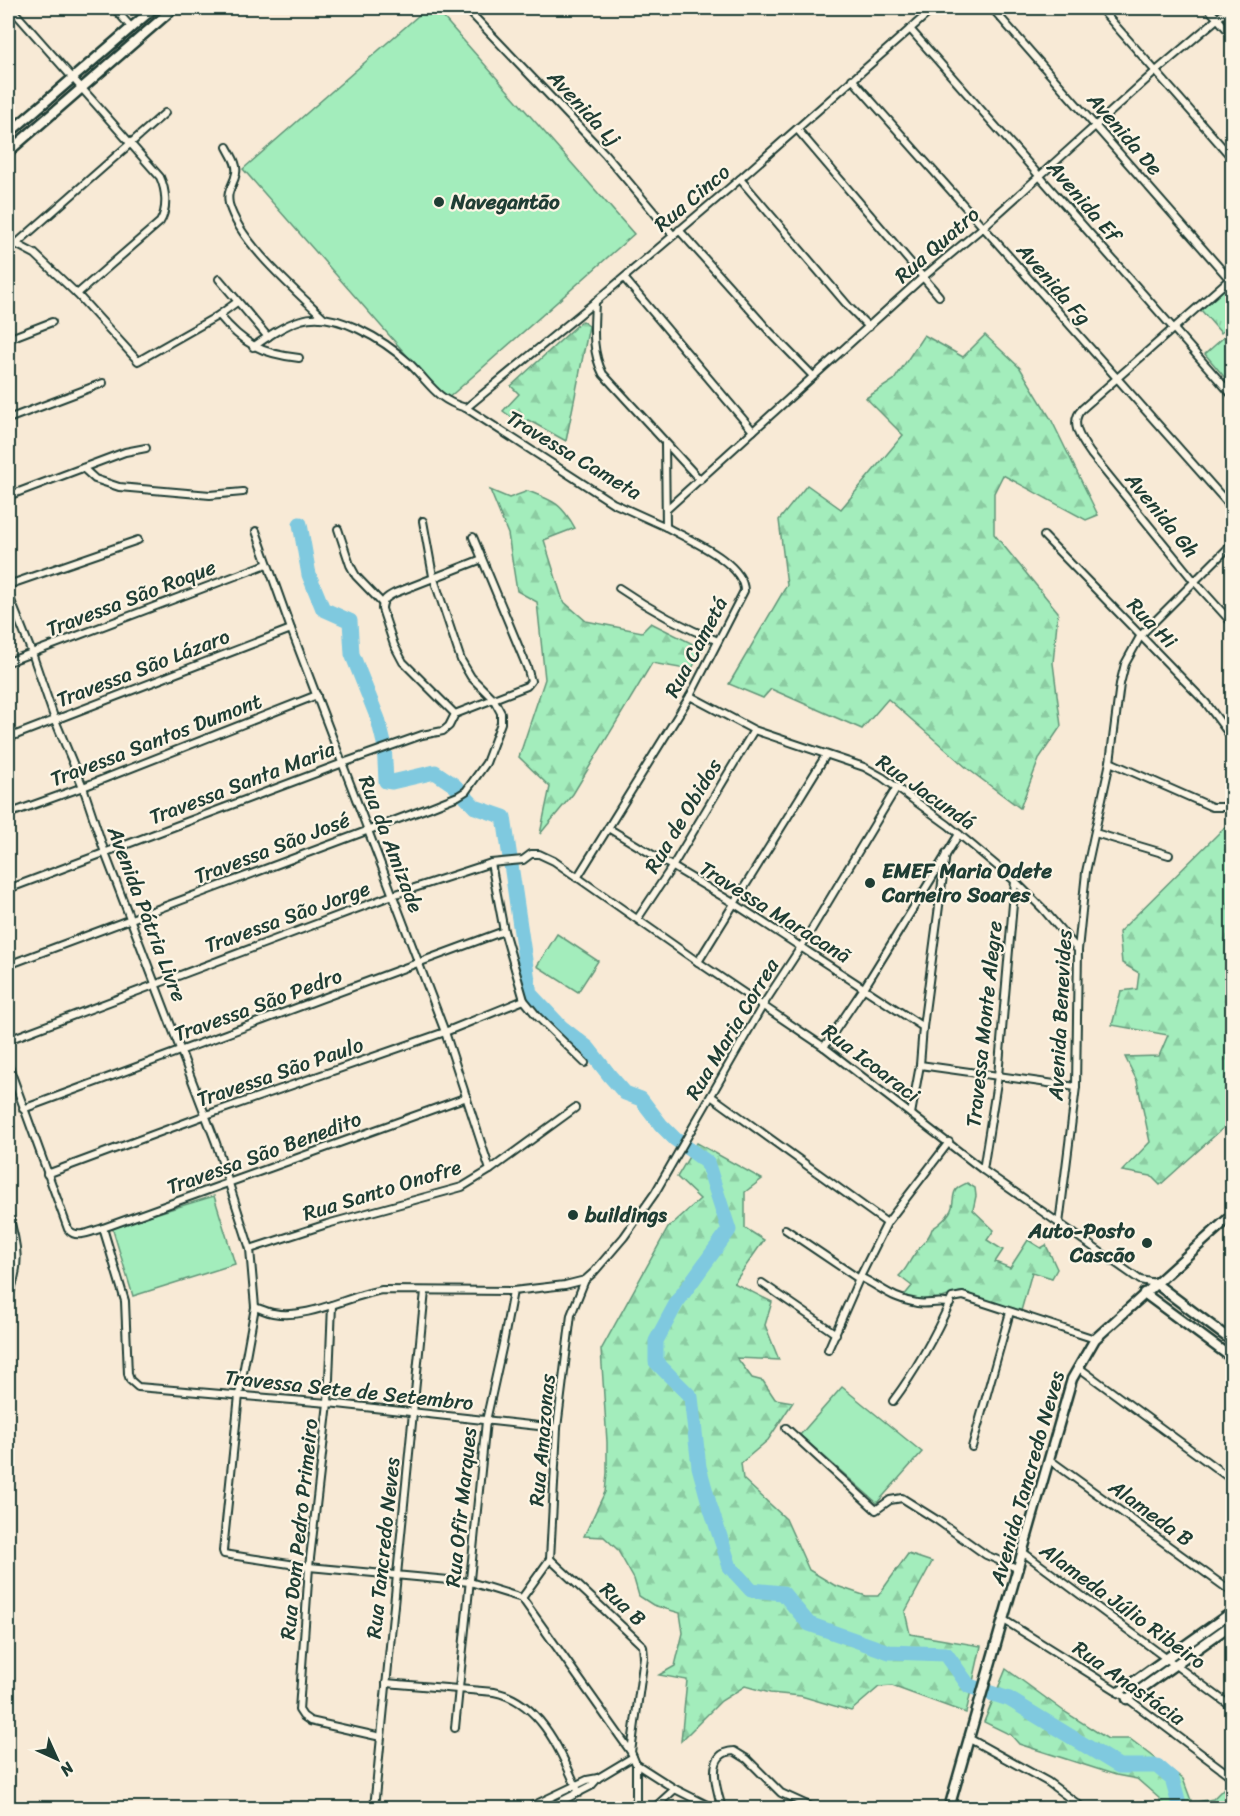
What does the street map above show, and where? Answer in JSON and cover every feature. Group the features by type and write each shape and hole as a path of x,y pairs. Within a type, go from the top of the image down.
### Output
{"street":[{"path":"11,8 131,143 164,185 165,214 160,222 77,294"},
{"path":"114,8 131,27"},
{"path":"8,134 154,8"},
{"path":"8,152 174,8"},
{"name":"Avenida Lj","path":"466,8 605,154 673,236"},
{"name":"Rua Cinco","path":"466,408 740,179 934,8"},
{"name":"Avenida De","path":"992,8 1232,280"},
{"path":"1100,8 1233,159"},
{"path":"1208,8 1233,36"},
{"name":"Rua Quatro","path":"667,509 922,278 982,228 1156,71 1230,8"},
{"name":"Avenida Ef","path":"910,30 1233,395"},
{"name":"Avenida Fg","path":"852,79 1116,380 1233,508"},
{"path":"16,244 165,113"},
{"path":"797,129 939,296"},
{"path":"227,147 237,172 228,189 229,203 237,224 280,275 324,318"},
{"path":"740,179 849,307 869,327"},
{"path":"679,230 770,332 813,376"},
{"path":"8,236 16,244 35,254 77,294 138,361 219,315 237,302"},
{"path":"624,278 753,431"},
{"path":"219,279 268,337"},
{"path":"1116,380 1173,328 1232,280"},
{"path":"595,302 594,346 596,359 603,374 700,480"},
{"path":"219,315 229,327 253,347 279,356 299,358"},
{"path":"253,347 301,320 324,318"},
{"name":"Travessa Cameta","path":"324,318 350,325 373,337 408,362 442,399 466,408 613,503 666,527"},
{"path":"8,339 52,322"},
{"name":"Avenida Gh","path":"1116,380 1077,415 1078,434 1090,454 1194,581 1233,623"},
{"path":"8,419 103,383"},
{"path":"665,444 666,527"},
{"path":"8,496 124,452 146,448"},
{"path":"83,468 95,479 119,487 210,495 243,492"},
{"path":"423,521 433,576 461,660 471,677 494,700"},
{"name":"Rua Cametá","path":"577,878 690,696 744,591 741,576 724,561 666,527"},
{"path":"338,529 356,576 382,603"},
{"name":"Rua da Amizade","path":"256,531 291,629 445,1032 490,1170"},
{"name":"Rua Hi","path":"1044,536 1206,703 1233,738"},
{"path":"473,537 527,667 531,681 527,686 455,714 403,662 394,645 382,603 387,597 433,576 482,559"},
{"path":"8,585 138,540"},
{"name":"Avenida Benevides","path":"1059,1224 1076,1086 1078,950 1086,872 1110,762 1120,684 1125,664 1141,635 1233,544"},
{"name":"Travessa São Roque","path":"8,662 267,564"},
{"path":"619,588 650,609 687,629 718,641"},
{"name":"Avenida Pátria Livre","path":"8,593 206,1115 250,1249 255,1307 239,1395 223,1551 224,1554 309,1567"},
{"name":"Travessa São Lázaro","path":"8,738 291,629"},
{"name":"Travessa Santos Dumont","path":"8,814 317,695"},
{"name":"Rua Jacundá","path":"690,696 754,730 864,767 897,787 959,834 1015,881 1078,950"},
{"name":"Travessa São José","path":"8,965 458,796 466,791 486,763 501,723 501,713 494,700"},
{"name":"Travessa Santa Maria","path":"8,889 343,763 422,735 443,731 449,726 455,714"},
{"name":"Rua de Obidos","path":"638,918 672,867 754,730"},
{"path":"698,962 826,755"},
{"path":"1110,762 1175,792 1218,808 1233,802"},
{"name":"Rua Maria Correa","path":"585,1280 603,1263 624,1237 680,1150 763,1005 801,947 897,787"},
{"name":"Travessa Maracanã","path":"608,828 735,904 923,1027"},
{"path":"1095,833 1169,855"},
{"path":"824,1047 864,988 959,834"},
{"path":"911,1114 920,1065 946,853"},
{"name":"Travessa São Jorge","path":"8,1040 393,895 490,863 518,861 531,854 539,854 554,861 577,878"},
{"path":"490,863 504,931 524,1000 585,1063"},
{"name":"Rua Icoaraci","path":"577,878 824,1047 983,1170 1059,1224 1140,1280 1155,1283"},
{"name":"Travessa Monte Alegre","path":"983,1170 998,1076 1015,881"},
{"name":"Travessa São Pedro","path":"23,1109 504,931"},
{"name":"Travessa São Paulo","path":"47,1174 206,1115 445,1032 524,1000"},
{"path":"8,1064 47,1174"},
{"path":"920,1065 1076,1086"},
{"path":"711,1096 887,1223"},
{"name":"Travessa São Benedito","path":"47,1174 70,1233 76,1235 103,1228 467,1097"},
{"name":"Rua Santo Onofre","path":"250,1249 327,1224 462,1187 490,1170 575,1108"},
{"path":"828,1350 859,1278 887,1223 949,1142"},
{"path":"8,1213 16,1238 18,1257 8,1298"},
{"name":"Avenida Tancredo Neves","path":"949,1809 1072,1379 1095,1339 1233,1215"},
{"name":"Travessa Sete de Setembro","path":"103,1228 125,1301 128,1374 130,1380 138,1387 327,1403 557,1428"},
{"path":"785,1229 859,1278 897,1299 930,1304 944,1301 950,1304"},
{"path":"255,1307 273,1313 298,1313 382,1290 513,1291 565,1285 585,1280"},
{"name":"Rua Amazonas","path":"550,1559 557,1428 572,1315 585,1280"},
{"path":"1140,1280 1144,1293 1233,1358"},
{"path":"762,1283 836,1334"},
{"path":"1155,1283 1233,1341"},
{"name":"Rua Tancredo Neves","path":"374,1809 425,1291"},
{"name":"Rua Ofir Marques","path":"455,1728 486,1421 513,1291"},
{"path":"894,1401 913,1374 947,1312 952,1298 963,1296 1095,1339"},
{"name":"Rua Dom Pedro Primeiro","path":"332,1305 327,1403 309,1567 299,1710 306,1718 381,1737"},
{"path":"972,1447 1010,1312"},
{"path":"1078,1367 1233,1480"},
{"path":"786,1428 876,1510 890,1500 902,1498 986,1555 1019,1569"},
{"name":"Alameda B","path":"1050,1460 1233,1592"},
{"name":"Alameda Júlio Ribeiro","path":"1024,1553 1233,1707"},
{"path":"522,1598 550,1559"},
{"name":"Rua B","path":"550,1559 644,1646 633,1758 636,1809"},
{"path":"309,1567 470,1582 522,1598 633,1758 675,1789 713,1809"},
{"path":"1119,1692 1233,1612"},
{"name":"Rua Anastácia","path":"1004,1620 1119,1692 1233,1777"},
{"path":"1127,1699 1233,1624"},
{"path":"386,1683 504,1694 530,1710 550,1734 579,1793"},
{"path":"970,1739 1048,1782 1072,1806 1083,1809"},
{"path":"722,1809 717,1790 715,1767 723,1753 734,1751 747,1759 769,1783 781,1792 814,1809"},
{"path":"548,1809 591,1786 598,1778 633,1758"},
{"path":"528,1809 586,1780 598,1778"},
{"path":"654,1809 675,1789"},
{"path":"1227,1809 1233,1802"}],"green space":[{"name":"Navegantão","path":"427,8 435,8 634,234 446,400 243,169"},
{"path":"1228,286 1232,292 1232,323 1221,333 1201,310"},
{"path":"582,321 589,326 566,441 528,420 522,425 503,411 519,394 511,386"},
{"path":"1232,330 1232,386 1205,354"},
{"path":"924,335 963,357 985,335 1020,368 1051,419 1098,515 1086,520 1003,475 994,493 994,534 1058,612 1053,663 1061,726 1040,757 1020,808 968,769 888,699 862,729 771,689 763,698 729,684 787,585 779,520 807,485 841,509 903,435 866,398 894,380"},
{"path":"490,490 509,498 528,491 551,501 565,513 575,528 544,540 563,601 586,621 642,632 651,623 703,649 691,670 652,663 573,794 540,834 550,787 519,757 545,679 537,602 517,591 508,534"},
{"path":"1228,824 1232,828 1232,1120 1160,1185 1151,1176 1122,1171 1150,1142 1137,1081 1125,1057 1159,1056 1168,1035 1112,1025 1121,991 1137,989 1139,973 1122,963 1119,932"},
{"path":"557,934 598,961 578,992 537,966"},
{"path":"697,1143 762,1179 745,1192 745,1228 764,1240 734,1283 772,1302 765,1325 779,1360 737,1358 752,1378 763,1381 775,1399 793,1402 768,1440 741,1463 743,1479 786,1519 809,1570 834,1585 866,1596 878,1596 908,1554 932,1562 905,1612 910,1634 981,1646 966,1713 892,1686 879,1687 851,1711 801,1696 770,1693 745,1686 721,1701 681,1741 687,1680 659,1675 675,1666 683,1633 680,1613 653,1605 639,1596 634,1579 617,1549 604,1537 584,1536 605,1492 607,1473 601,1350 668,1228 700,1199 677,1177"},
{"path":"967,1183 975,1188 973,1210 994,1230 987,1240 1003,1250 995,1262 1010,1268 1028,1240 1041,1248 1046,1245 1057,1269 1052,1278 1032,1272 1021,1311 960,1292 933,1301 903,1297 912,1286 899,1276 932,1229 949,1213 956,1190"},
{"path":"214,1196 235,1264 133,1296 112,1227"},
{"path":"842,1387 922,1452 877,1503 800,1435"},
{"path":"1006,1669 1065,1712 1108,1739 1130,1739 1183,1779 1192,1803 1213,1799 1226,1786 1232,1792 1216,1808 1161,1808 1160,1799 1137,1779 1116,1775 1019,1744 1011,1735 984,1722"}],"waterway":[{"path":"300,524 309,575 323,609 350,621 352,654 378,719 384,743 386,781 392,782 435,772 454,785 475,807 504,817 530,994 561,1027 588,1048 625,1093 641,1099 675,1139 707,1162 729,1230 677,1302 656,1341 656,1362 691,1397 699,1467 730,1567 751,1590 783,1593 809,1624 889,1652 946,1654 969,1686 1009,1699 1119,1766 1157,1766 1172,1779 1180,1808"}],"place":[{"name":"Navegantão","path":"439,202"},
{"name":"EMEF Maria Odete Carneiro Soares","path":"870,883"},
{"name":"buildings","path":"573,1215"},
{"name":"Auto-Posto Cascão","path":"1147,1243"}]}
